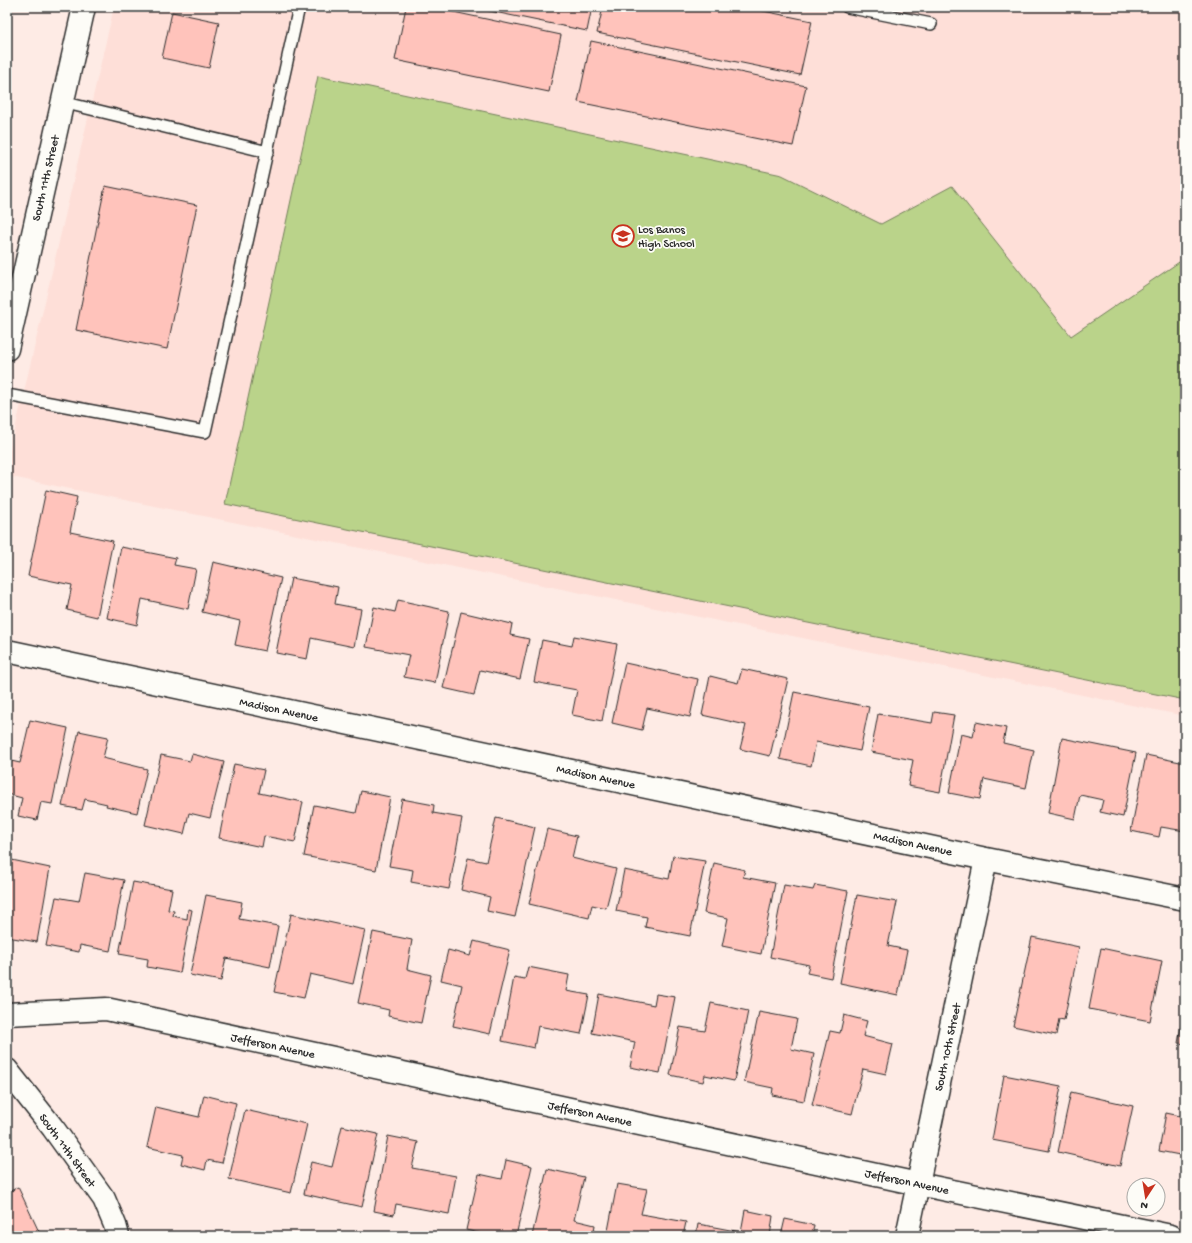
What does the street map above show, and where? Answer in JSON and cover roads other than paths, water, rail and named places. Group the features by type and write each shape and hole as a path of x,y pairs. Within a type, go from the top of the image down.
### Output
{"street":[{"name":"South 11th Street","path":"7,348 84,7"},
{"name":"Madison Avenue","path":"7,651 986,859 1185,899"},
{"name":"South 10th Street","path":"907,1236 986,859"},
{"name":"Jefferson Avenue","path":"7,1014 106,1009 918,1184 1171,1236"},
{"name":"South 11th Street","path":"7,1070 54,1128 104,1199 118,1236"}],"lane":[{"path":"7,395 205,432 299,7"},
{"path":"847,7 931,24"},
{"path":"62,102 268,152"}],"place":[{"name":"Los Banos High School","path":"623,236"}]}
